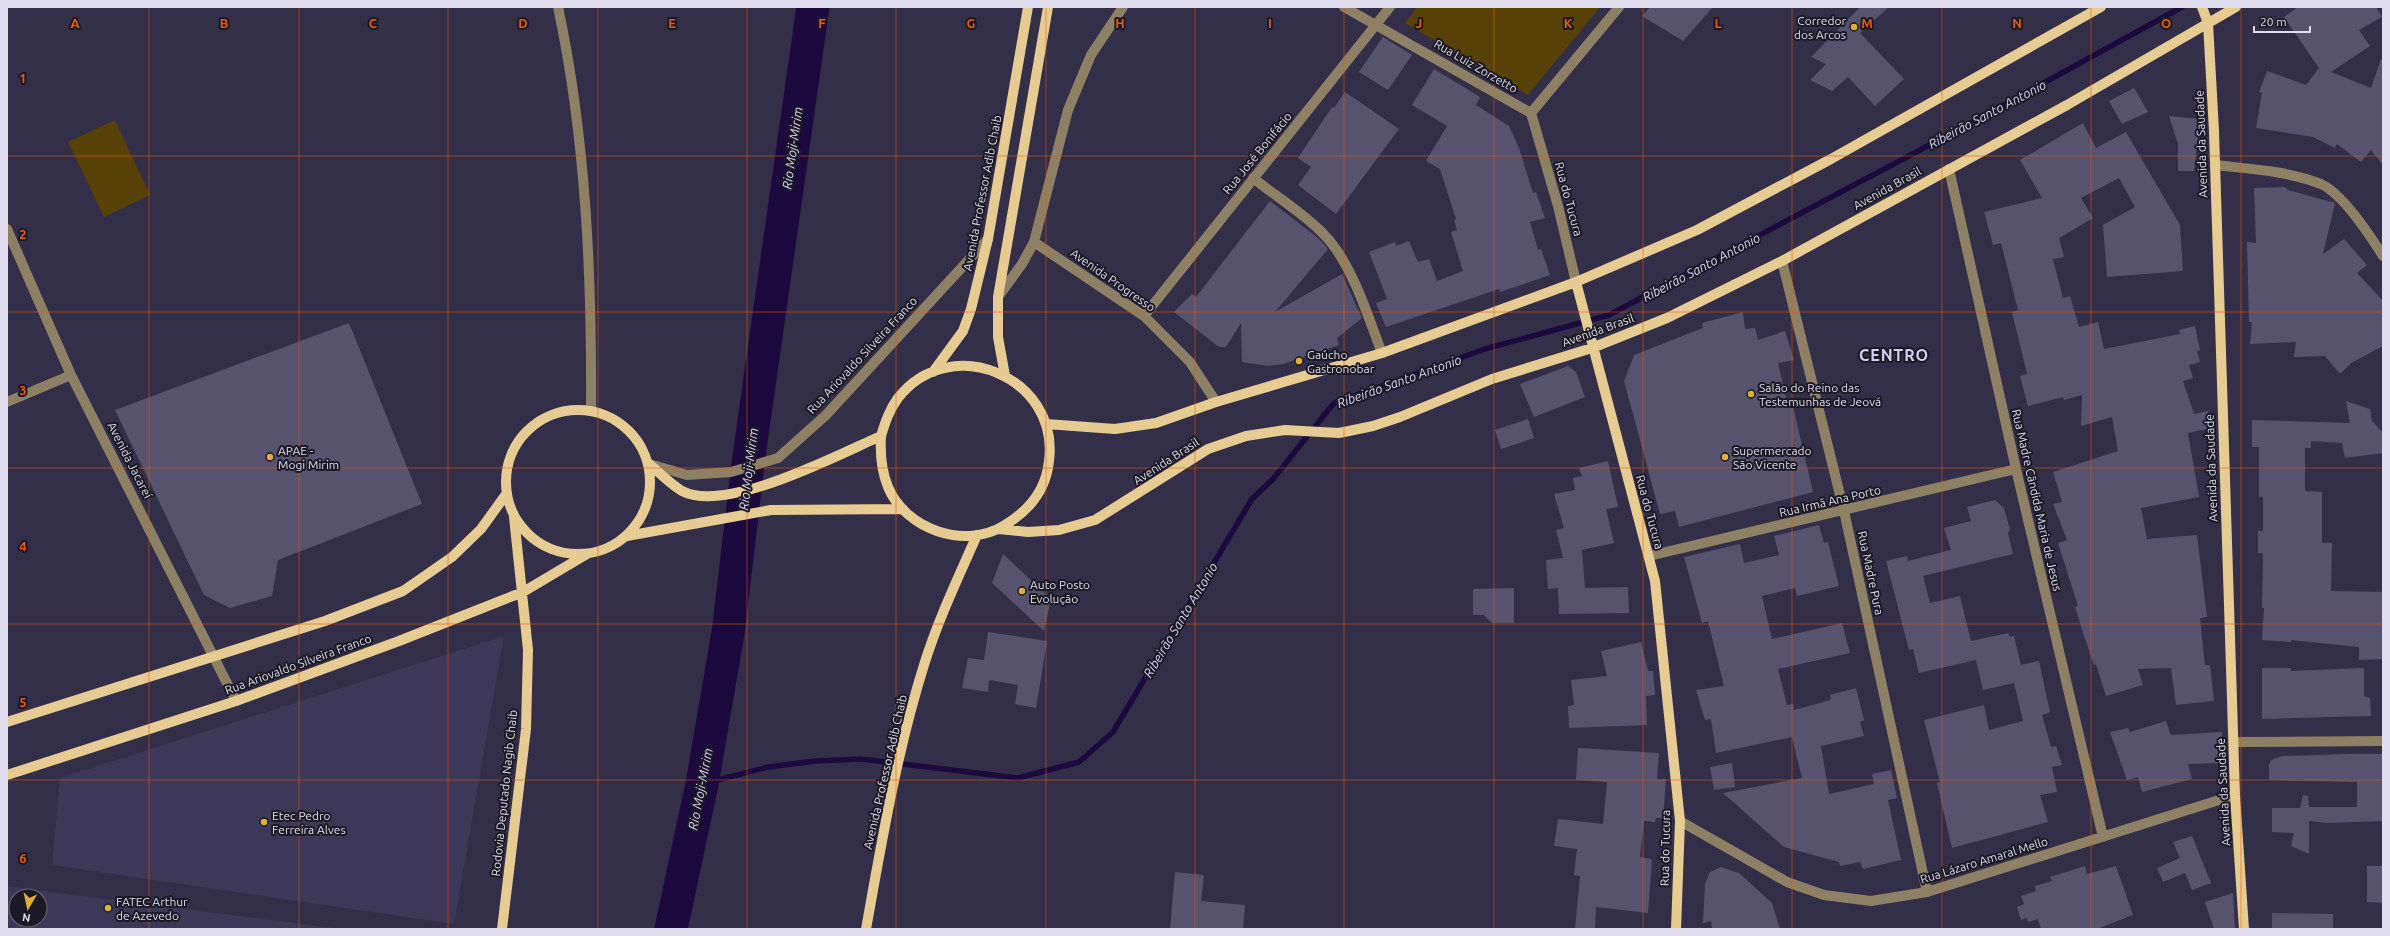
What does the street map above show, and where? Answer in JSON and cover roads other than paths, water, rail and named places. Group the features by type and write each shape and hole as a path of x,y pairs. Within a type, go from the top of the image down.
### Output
{"main road":[{"name":"Avenida Professor Adib Chaib","path":"933,372 963,330 971,309 988,239 1028,7"},
{"path":"1005,376 998,337 998,297 1048,7"},
{"path":"1046,424 1115,429 1156,423 1216,402 1382,353 1576,282 1697,230 1831,159 2101,7"},
{"name":"Avenida da Saudade","path":"2202,7 2208,23 2215,165 2218,323 2235,795 2244,929"},
{"name":"Avenida Brasil","path":"999,529 1028,532 1059,530 1095,520 1208,449 1246,436 1285,430 1339,433 1373,426 1400,417 1492,379 1592,348 1667,318 1782,261 2066,105 2236,7"},
{"name":"Rua do Tucura","path":"1576,282 1589,337 1655,581 1680,821 1676,929"},
{"path":"956,366 981,368 1005,376 1030,395 1046,424 1051,449 1048,474 1037,497 1021,516 999,529 977,535 957,536 937,531 919,522 903,510 888,488 880,463 881,436 887,416 898,398 914,383 933,372 956,366"},
{"path":"627,536 643,515 650,490 648,464 638,441 620,423 591,411 573,410 548,416 528,430 513,450 506,474 507,493 514,517 527,534 545,547 566,553 587,554 602,551 627,536 771,510 903,510"},
{"path":"648,464 682,491 701,496 718,496 775,483 881,436"},
{"path":"7,722 325,621 403,591 452,557 480,529 507,493"},
{"name":"Rodovia Deputado Nagib Chaib","path":"502,929 526,729 528,650 514,517"},
{"name":"Avenida Professor Adib Chaib","path":"866,929 902,743 924,664 940,619 977,535"},
{"name":"Rua Ariovaldo Silveira Franco","path":"7,775 236,701 523,592 587,554"}],"street":[{"path":"558,7 572,78 587,222 591,411"},
{"path":"998,297 1022,264 1034,242 1068,110 1091,55 1123,7"},
{"name":"Rua Luiz Zorzetto","path":"1344,7 1531,113"},
{"name":"Rua José Bonifácio","path":"1144,316 1390,7"},
{"path":"1531,113 1619,7"},
{"name":"Rua do Tucura","path":"1531,113 1558,206 1576,282"},
{"path":"2215,165 2279,173 2322,184 2345,204 2383,256"},
{"name":"Rua Madre Cãndida Maria de Jesus","path":"1949,169 2016,469 2104,837"},
{"path":"1253,178 1307,220 1332,243 1346,265 1382,353"},
{"name":"Avenida Jacareí","path":"7,229 71,375 236,701"},
{"name":"Rua Ariovaldo Silveira Franco","path":"648,464 687,475 731,472 778,458 826,415 988,239"},
{"name":"Avenida Progresso","path":"1034,242 1144,316 1190,362 1216,402"},
{"name":"Rua Madre Pura","path":"1782,261 1844,511 1927,892"},
{"path":"7,402 71,375"},
{"name":"Rua Irmã Ana Porto","path":"1649,556 2016,469"},
{"path":"2234,742 2383,741"},
{"name":"Rua Lázaro Amaral Mello","path":"1680,821 1787,882 1824,895 1871,901 1927,892 2235,795"}],"waterway":[{"name":"Rio Moji-Mirim","path":"671,929 702,784 728,633 749,456 813,7"},
{"name":"Ribeirão Santo Antonio","path":"702,784 768,767 815,761 861,759 1018,778 1079,762 1113,732 1252,499 1273,479 1334,403 1485,349 1609,315 1969,124 2182,7"}],"place":[{"name":"Corredor dos Arcos","path":"1854,27"},
{"name":"Gaúcho Gastronobar","path":"1299,361"},
{"name":"Salão do Reino das Testemunhas de Jeová","path":"1751,394"},
{"name":"APAE - Mogi Mirim","path":"270,457"},
{"name":"Supermercado São Vicente","path":"1725,457"},
{"name":"Auto Posto Evolução","path":"1022,591"},
{"name":"Etec Pedro Ferreira Alves","path":"264,822"},
{"name":"FATEC Arthur de Azevedo","path":"108,908"}],"district":[{"name":"CENTRO","path":"1894,355"}]}
